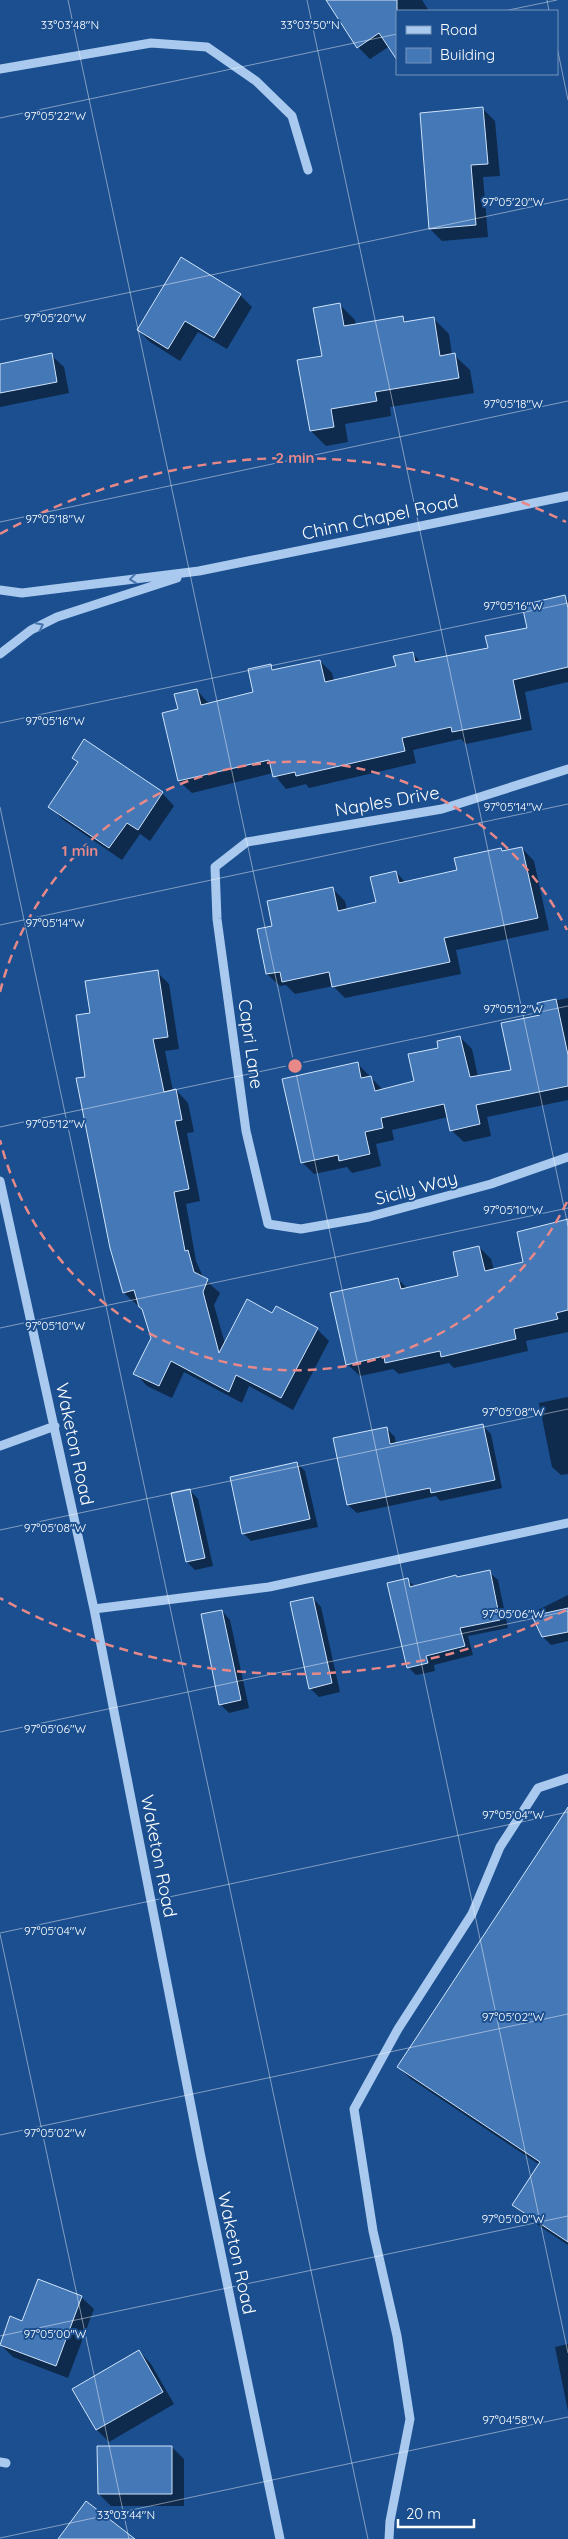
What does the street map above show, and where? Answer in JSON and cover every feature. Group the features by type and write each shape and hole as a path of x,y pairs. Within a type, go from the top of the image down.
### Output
{"street":[{"path":"0,68 151,43 208,47 256,81 292,116 308,170"},
{"name":"Chinn Chapel Road","path":"0,590 22,593 199,571 568,496"},
{"name":"Chinn Chapel Road","path":"0,654 31,630 57,617 94,603 199,571"},
{"name":"Naples Drive","path":"215,867 248,842 442,809 568,769"},
{"name":"Capri Lane","path":"215,867 217,919 246,1131 268,1224"},
{"name":"Sicily Way","path":"268,1224 301,1229 369,1217 491,1184 568,1157"},
{"name":"Waketon Road","path":"0,1180 94,1610 201,2157 280,2539"},
{"path":"0,1446 55,1426"},
{"path":"94,1610 269,1587 568,1522"},
{"path":"389,2539 390,2521 410,2419 397,2336 373,2231 354,2109 398,2030 472,1914 500,1847 538,1788 568,1778"}],"building":[{"path":"326,0 397,0 396,58 379,33 357,48"},
{"path":"483,107 488,164 471,165 476,225 429,229 420,113"},
{"path":"181,257 241,294 214,338 185,321 168,349 137,330"},
{"path":"340,303 344,326 403,316 404,322 434,317 440,356 455,353 459,378 375,392 377,401 331,409 334,427 310,431 297,360 322,356 313,308"},
{"path":"52,353 57,382 0,393 0,364"},
{"path":"565,595 568,608 568,667 513,680 521,719 452,732 451,727 402,738 405,751 296,776 295,772 273,777 269,760 178,781 162,713 178,709 174,694 197,689 201,705 253,692 248,669 271,664 272,670 320,660 325,682 396,666 393,656 413,652 415,662 488,648 485,636 527,628 522,605"},
{"path":"84,739 163,792 138,830 127,823 109,848 48,807 78,762 72,758"},
{"path":"522,847 538,918 444,938 450,962 332,987 329,972 282,982 280,972 266,974 257,929 272,926 267,901 333,887 338,911 376,902 370,877 396,871 399,883 457,870 454,858 501,848 502,851"},
{"path":"158,970 168,1037 153,1039 164,1092 176,1089 182,1120 175,1121 189,1189 174,1192 185,1251 188,1250 194,1272 208,1279 203,1292 219,1353 247,1299 272,1313 276,1306 318,1328 281,1398 236,1375 229,1392 171,1361 159,1386 133,1374 151,1338 134,1290 123,1293 110,1248 76,1078 85,1077 76,1015 90,1013 85,981"},
{"path":"556,999 568,1055 568,1086 476,1105 480,1124 450,1131 444,1104 381,1118 383,1128 365,1132 370,1154 339,1161 338,1155 301,1163 282,1079 358,1062 361,1078 371,1076 375,1091 414,1081 408,1054 438,1048 437,1041 460,1036 470,1077 511,1070 501,1023 540,1015 537,1003"},
{"path":"568,1219 568,1310 556,1313 558,1319 514,1329 516,1339 441,1357 440,1351 385,1363 384,1356 346,1365 330,1293 398,1278 401,1289 458,1276 453,1252 479,1246 485,1271 523,1262 517,1232"},
{"path":"483,1424 495,1480 431,1493 430,1488 347,1505 333,1438 387,1427 390,1444"},
{"path":"297,1462 310,1519 242,1534 230,1477"},
{"path":"190,1489 205,1558 186,1562 171,1493"},
{"path":"490,1570 500,1620 460,1628 465,1646 426,1656 428,1663 407,1668 387,1583 408,1578 410,1587 456,1575 457,1577"},
{"path":"313,1597 332,1683 309,1689 290,1602"},
{"path":"568,1608 568,1632 542,1637 532,1616"},
{"path":"222,1610 241,1700 219,1705 201,1614"},
{"path":"568,1807 568,2242 512,2205 540,2162 397,2067"},
{"path":"38,2279 82,2296 56,2366 0,2345 10,2316 22,2321"},
{"path":"139,2350 163,2392 96,2430 72,2389"},
{"path":"97,2446 172,2446 172,2494 98,2494"},
{"path":"86,2501 135,2539 58,2539"}]}
